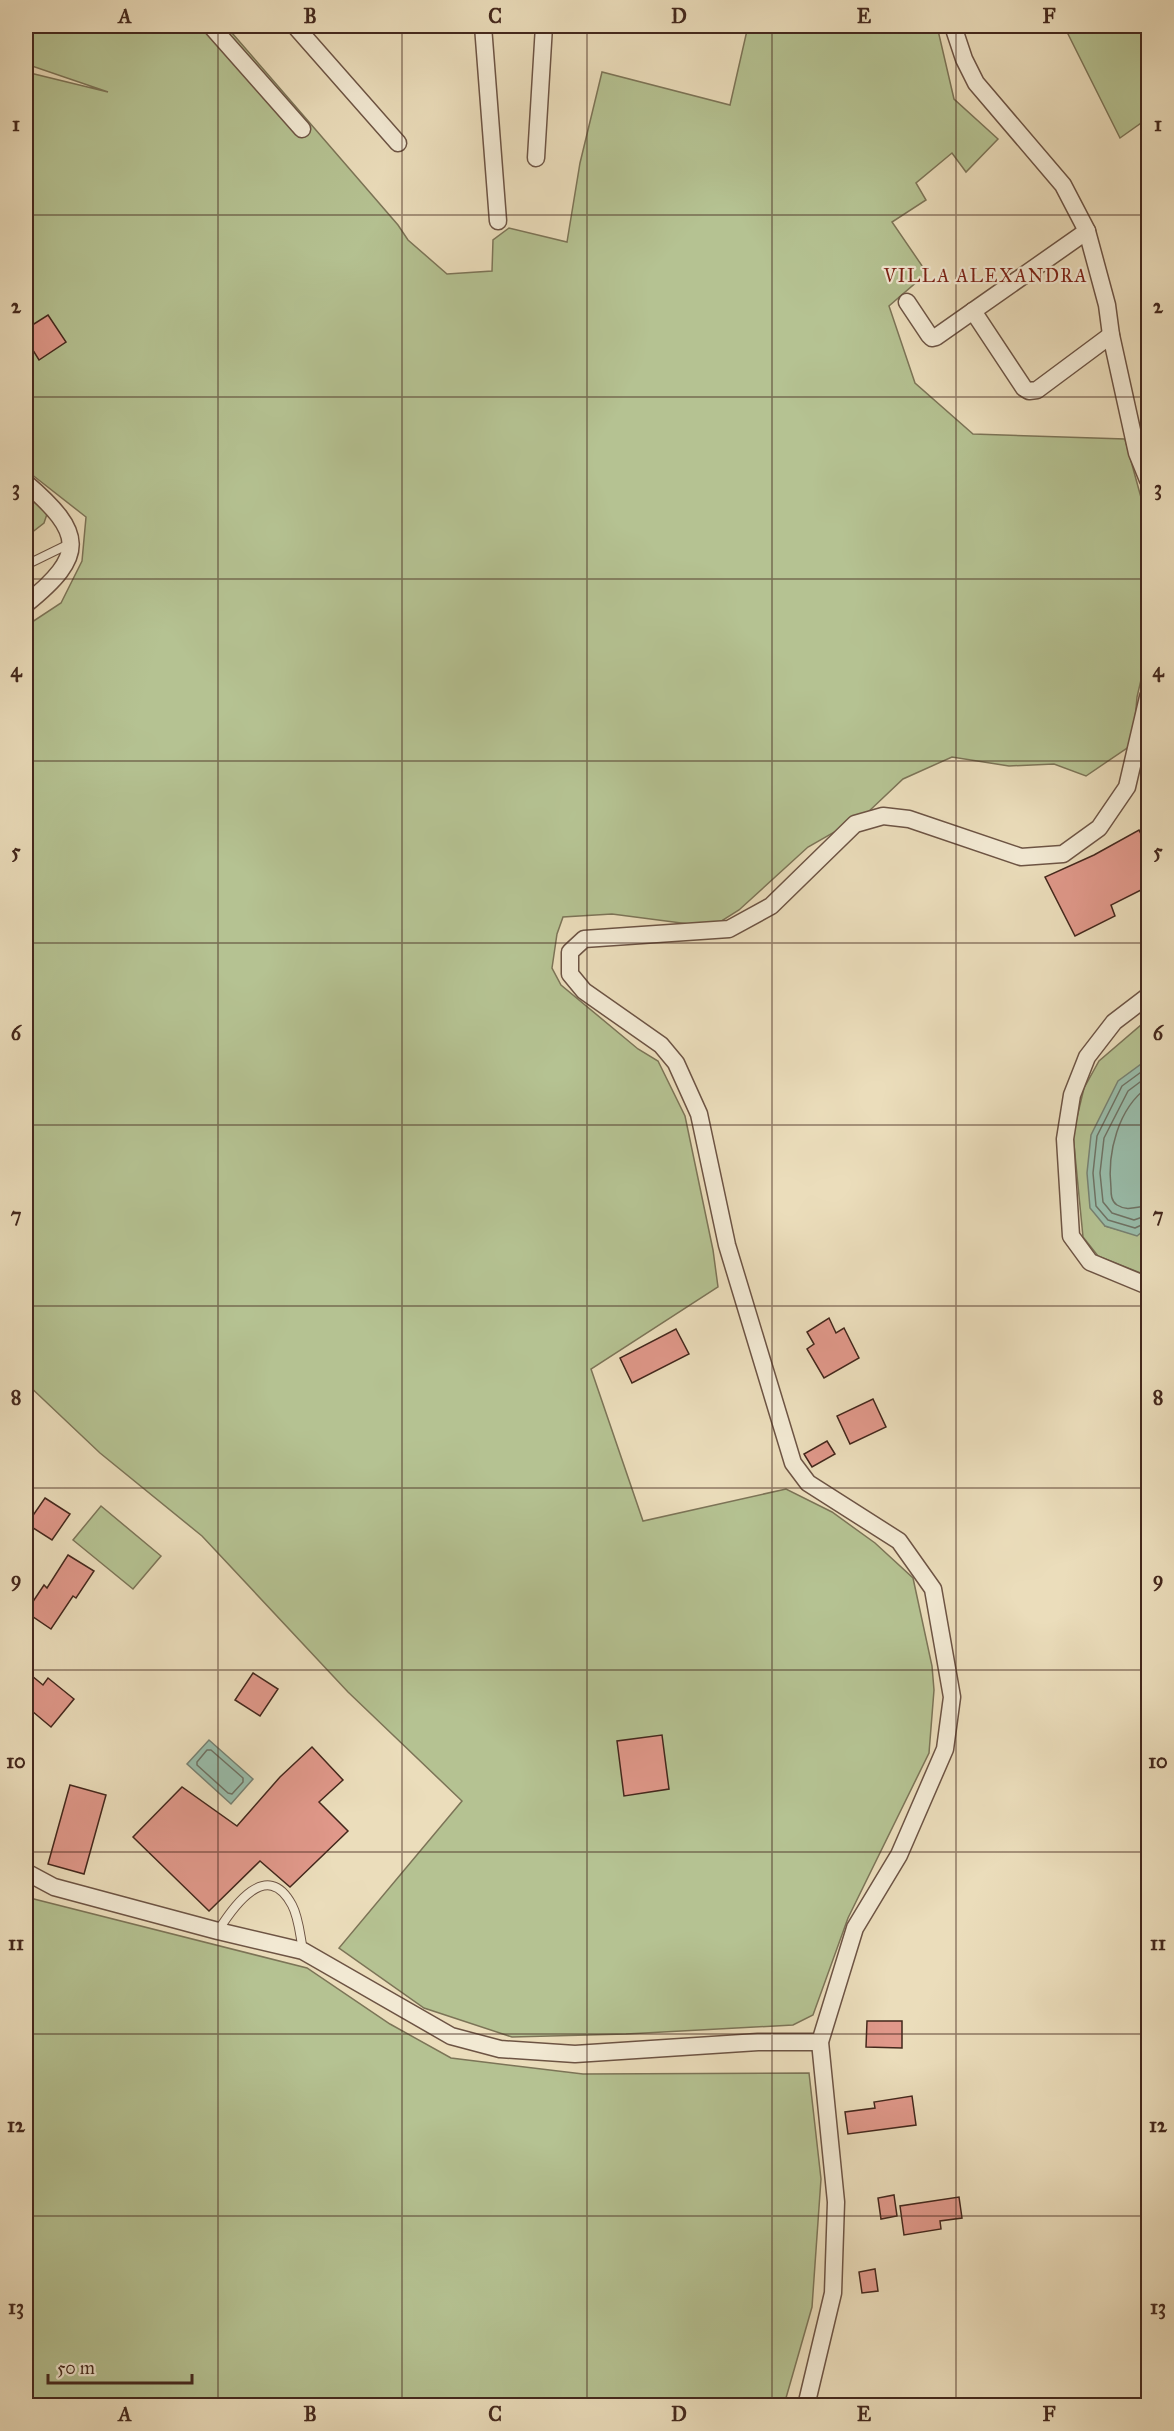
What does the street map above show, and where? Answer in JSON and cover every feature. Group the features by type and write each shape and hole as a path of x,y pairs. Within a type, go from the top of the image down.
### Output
{"street":[{"path":"211,26 302,129"},
{"path":"295,26 398,143"},
{"path":"483,26 498,222"},
{"path":"536,158 544,26"},
{"path":"953,26 964,58 976,82 1063,185 1087,231 1107,305 1111,335 1137,453 1149,480"},
{"path":"907,302 932,338 936,337 1087,231"},
{"path":"973,311 1024,388 1029,391 1037,390 1111,335"},
{"path":"26,483 61,518 72,543 67,561 58,573 26,603"},
{"path":"806,2406 832,2293 836,2202 819,2042 855,1928 899,1855 945,1749 952,1697 933,1589 899,1541 808,1483 793,1463 727,1245 699,1114 676,1063 661,1045 584,991 570,974 570,952 584,939 729,929 771,906 855,824 883,816 909,819 1021,857 1063,854 1099,828 1127,787 1149,697"},
{"path":"1149,996 1114,1022 1087,1057 1072,1095 1065,1139 1071,1236 1090,1262 1149,1286"},
{"path":"26,1872 54,1887 303,1951 451,2037 500,2049 575,2054 758,2042 819,2042"}],"lane":[{"path":"26,565 72,543"},
{"path":"218,1931 246,1894 258,1886 273,1887 285,1894 293,1908 303,1951"}],"shaded area":[{"path":"26,26 226,26 398,225 408,240 447,274 492,271 493,240 509,228 567,242 580,163 602,72 730,105 748,26 836,26 838,32 861,26 937,26 954,99 998,139 966,172 952,153 916,183 926,200 892,222 927,273 889,306 915,383 973,434 1125,439 1148,523 1148,650 1137,697 1133,744 1086,776 1054,764 1009,766 952,757 903,779 866,814 808,847 739,910 712,927 612,914 563,917 557,934 552,968 561,985 638,1049 658,1061 685,1116 713,1250 718,1287 591,1369 643,1521 786,1489 832,1512 875,1543 913,1578 932,1666 934,1690 929,1753 848,1918 813,2015 793,2025 626,2034 512,2037 424,2008 339,1948 462,1801 348,1692 202,1536 100,1453 26,1383 26,626 61,603 82,561 86,517 26,470 26,264 33,256 26,241 26,72 108,92 26,64"},
{"path":"1064,26 1148,26 1148,118 1120,138"},
{"path":"26,492 48,511 44,523 26,537"},
{"path":"1148,1019 1148,1059 1138,1068 1105,1226 1137,1235 1148,1227 1148,1276 1098,1256 1083,1237 1073,1134 1084,1088 1099,1061"},
{"path":"101,1506 161,1556 133,1589 73,1540"},
{"path":"26,1897 307,1968 390,2024 451,2058 583,2074 809,2073 821,2179 812,2307 784,2405 26,2405"}],"water":[{"path":"1148,1059 1148,1227 1137,1236 1105,1226 1090,1208 1087,1173 1091,1135 1118,1081"},
{"path":"209,1740 253,1779 231,1804 187,1764"}],"building":[{"path":"48,315 66,342 39,360 26,339 26,329"},
{"path":"1139,830 1149,851 1149,886 1111,905 1115,916 1075,936 1045,877 1094,855"},
{"path":"829,1318 836,1333 844,1328 859,1358 824,1378 807,1349 814,1344 807,1332"},
{"path":"676,1329 689,1354 632,1383 620,1358"},
{"path":"873,1399 886,1427 850,1444 837,1416"},
{"path":"827,1441 835,1454 812,1467 804,1454"},
{"path":"45,1498 70,1514 52,1540 27,1524"},
{"path":"68,1555 94,1571 76,1598 73,1596 51,1629 26,1612 44,1585 47,1588"},
{"path":"26,1671 43,1685 48,1678 74,1699 51,1727 26,1706"},
{"path":"253,1673 278,1689 260,1716 235,1700"},
{"path":"662,1735 669,1789 624,1796 617,1741"},
{"path":"312,1747 343,1780 319,1802 348,1831 290,1887 260,1861 209,1911 133,1837 182,1787 237,1826 280,1777"},
{"path":"70,1785 106,1795 84,1874 48,1864"},
{"path":"867,2021 902,2021 902,2048 866,2047"},
{"path":"912,2096 916,2125 848,2134 845,2112 875,2108 874,2102"},
{"path":"894,2195 897,2216 881,2219 878,2198"},
{"path":"959,2197 962,2218 940,2221 941,2229 904,2235 900,2206"},
{"path":"875,2269 878,2291 862,2293 859,2272"}],"district":[{"name":"VILLA ALEXANDRA","path":"986,276"}]}
